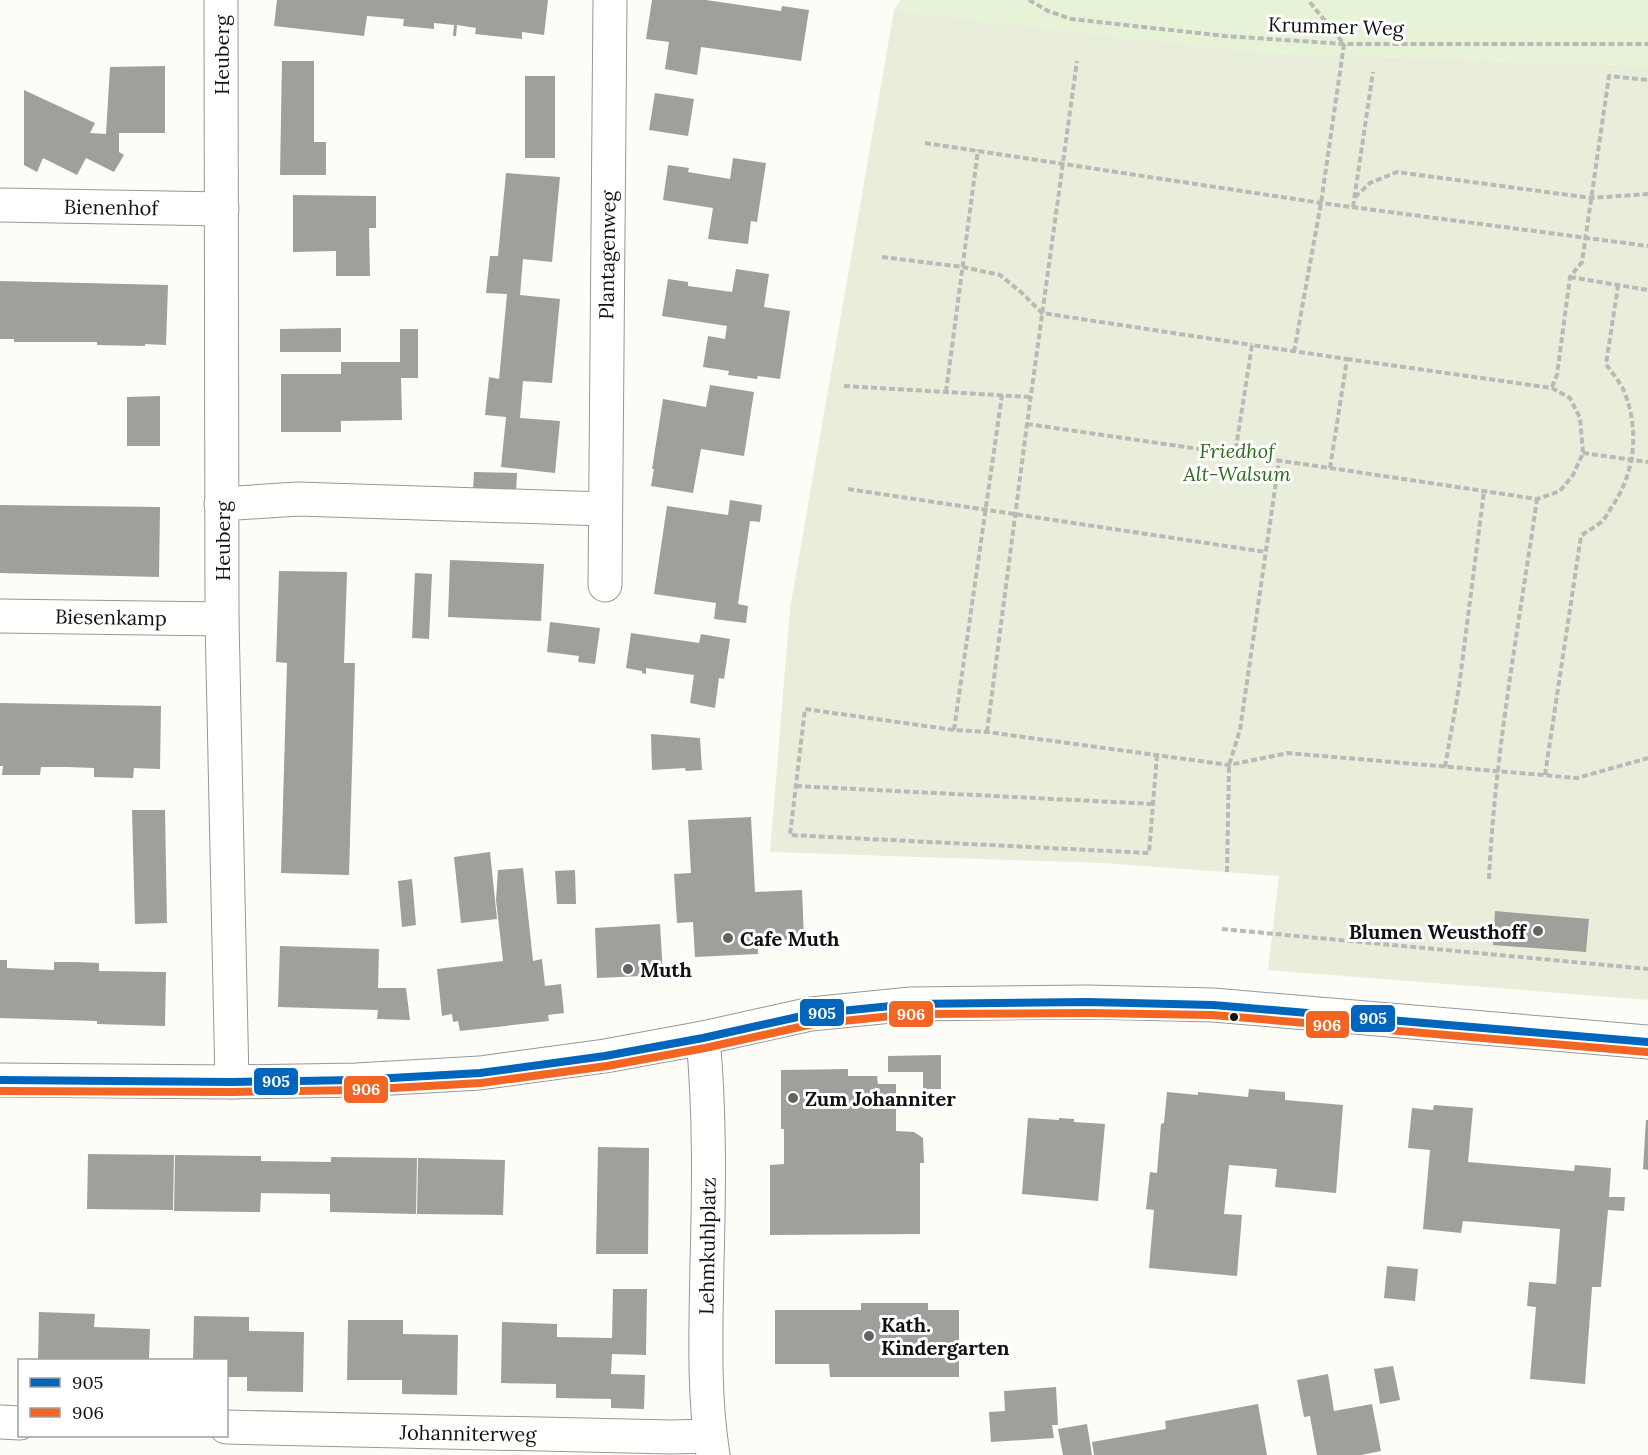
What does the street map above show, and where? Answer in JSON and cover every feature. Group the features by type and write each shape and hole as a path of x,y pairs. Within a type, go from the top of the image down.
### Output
{"street":[{"name":"Heuberg","path":"221,0 222,619 232,1082"},
{"name":"Plantagenweg","path":"605,585 610,0"},
{"name":"Bienenhof","path":"0,205 222,209"},
{"path":"221,504 298,499 604,510"},
{"name":"Biesenkamp","path":"0,616 222,619"},
{"path":"0,1080 232,1082 356,1080 480,1073 605,1056 703,1038 812,1014 911,1004 1088,1002 1213,1005 1648,1042"},
{"name":"Lehmkuhlplatz","path":"703,1038 708,1090 705,1344 711,1446"},
{"path":"0,1422 18,1423"},
{"name":"Johanniterweg","path":"228,1427 671,1437 711,1446"}],"path":[{"name":"Krummer Weg","path":"1029,0 1048,11 1071,19 1225,36 1344,44 1648,44"},
{"path":"1294,352 1322,203 1344,44 1308,0"},
{"path":"987,732 1030,397 1077,61"},
{"path":"1353,207 1373,72"},
{"path":"1552,388 1557,375 1570,277 1582,262 1609,76 1648,80"},
{"path":"925,143 1322,203 1648,246"},
{"path":"946,392 978,150"},
{"path":"1355,197 1370,183 1397,172 1591,198 1648,194"},
{"path":"882,257 963,267 1000,275 1042,313 1294,352 1552,388 1570,398 1580,418 1583,453 1573,475 1560,491 1537,499 1027,424"},
{"path":"1570,277 1648,290"},
{"path":"1545,775 1581,536 1602,522 1618,498 1629,475 1632,460 1634,440 1632,418 1624,390 1606,364 1618,286"},
{"path":"1235,454 1252,345"},
{"path":"1330,468 1347,359"},
{"path":"844,386 1030,397"},
{"path":"954,730 1002,395"},
{"path":"1583,453 1648,462"},
{"path":"1227,872 1229,765 1239,729 1279,461"},
{"path":"848,489 1266,552"},
{"path":"1445,767 1459,687 1484,491"},
{"path":"1489,879 1491,823 1537,499"},
{"path":"1157,755 1149,853 790,835 805,709 954,730 987,732 1157,755 1229,765 1288,753 1577,778 1648,758"},
{"path":"796,786 1153,804"},
{"path":"1222,929 1648,969"}],"green space":[{"path":"901,0 1648,0 1648,66 1246,51 894,10"},
{"name":"Friedhof Alt-Walsum","path":"894,10 1246,51 1648,66 1648,1000 1268,970 1279,876 1102,863 770,852 790,609"}],"building":[{"path":"277,0 548,0 544,35 522,32 522,39 475,34 476,28 457,25 456,36 453,36 454,25 434,23 434,29 403,26 404,19 367,16 364,36 274,26"},
{"path":"652,0 706,0 781,11 782,6 809,10 801,61 701,47 697,75 665,69 669,42 646,39"},
{"path":"282,61 314,61 314,142 326,142 326,175 280,175"},
{"path":"165,66 165,133 119,133 119,152 124,155 114,172 86,158 77,175 43,158 37,172 24,165 24,90 95,123 90,133 106,134 110,67"},
{"path":"525,76 555,76 555,158 525,158"},
{"path":"655,93 694,99 688,136 649,130"},
{"path":"733,158 766,163 757,222 751,221 748,244 708,239 713,208 663,200 668,165 689,168 688,172 730,179"},
{"path":"506,173 560,177 552,262 523,259 520,295 560,299 552,383 523,381 520,418 560,421 555,473 501,467 506,417 485,415 489,377 499,379 507,294 486,293 490,256 498,256"},
{"path":"293,195 376,196 376,228 369,228 370,276 336,276 336,251 293,252"},
{"path":"736,269 769,274 764,307 790,311 780,379 728,375 729,371 703,367 708,336 725,339 727,326 662,316 668,279 688,282 688,286 732,292"},
{"path":"0,281 168,285 166,345 14,342 14,339 0,339"},
{"path":"341,328 341,352 280,352 280,329"},
{"path":"400,329 418,329 418,378 401,378 402,420 341,421 341,432 281,432 281,374 341,374 341,362 400,362"},
{"path":"710,385 754,392 744,456 701,449 693,493 651,486 663,399 706,407"},
{"path":"160,396 160,446 127,446 127,397"},
{"path":"474,472 517,473 516,492 473,491"},
{"path":"730,500 762,505 760,522 750,521 738,604 748,606 746,623 714,619 716,603 654,594 667,506 728,515"},
{"path":"0,505 160,507 159,577 0,573"},
{"path":"450,560 544,564 541,621 448,617"},
{"path":"279,571 347,572 344,663 355,663 349,875 281,873 287,663 276,662"},
{"path":"415,573 432,574 429,639 412,638"},
{"path":"550,622 600,628 595,664 578,662 579,656 547,652"},
{"path":"631,633 699,643 701,634 730,639 724,679 719,678 715,708 690,703 694,675 646,668 646,674 626,668"},
{"path":"0,703 161,706 160,769 134,768 133,778 94,777 94,768 67,767 41,767 40,775 2,775"},
{"path":"651,734 700,738 702,770 686,771 685,768 652,770"},
{"path":"132,810 165,810 167,923 135,924"},
{"path":"751,817 755,892 802,890 804,939 758,941 758,954 695,957 693,922 677,923 674,874 691,873 688,820"},
{"path":"490,852 497,919 461,923 454,857"},
{"path":"523,868 533,961 542,959 545,986 561,984 564,1013 548,1015 549,1021 460,1031 458,1021 453,1022 452,1014 442,1016 437,969 503,961 496,900 498,870"},
{"path":"575,870 576,904 557,904 555,871"},
{"path":"412,879 416,925 402,927 398,881"},
{"path":"1495,911 1589,919 1586,952 1493,945"},
{"path":"660,924 663,975 597,978 595,928"},
{"path":"280,946 379,949 378,988 406,988 410,1020 377,1019 378,1010 278,1007"},
{"path":"0,960 7,960 7,968 54,970 54,962 77,962 99,963 99,971 166,972 165,1026 0,1018"},
{"path":"941,1055 941,1089 923,1089 923,1072 888,1072 888,1056"},
{"path":"848,1069 848,1076 877,1076 878,1084 896,1084 896,1131 914,1132 923,1138 924,1163 920,1163 920,1234 770,1235 770,1165 784,1164 784,1129 781,1129 781,1070"},
{"path":"1249,1089 1285,1092 1285,1100 1343,1105 1336,1193 1275,1187 1277,1169 1229,1165 1224,1214 1242,1215 1237,1276 1149,1268 1154,1210 1146,1209 1150,1172 1157,1173 1161,1124 1164,1123 1167,1092 1198,1095 1198,1092 1248,1097"},
{"path":"1434,1105 1473,1108 1468,1162 1574,1171 1575,1165 1611,1168 1609,1197 1625,1197 1624,1211 1608,1210 1601,1287 1592,1287 1585,1384 1530,1379 1536,1307 1527,1306 1529,1282 1556,1284 1560,1229 1463,1221 1461,1233 1423,1229 1430,1150 1408,1148 1412,1108 1433,1110"},
{"path":"1028,1118 1074,1119 1074,1122 1105,1124 1098,1201 1022,1194"},
{"path":"1646,1120 1648,1120 1648,1170 1643,1169"},
{"path":"598,1147 649,1148 648,1254 596,1254"},
{"path":"88,1154 174,1155 173,1210 87,1209"},
{"path":"175,1155 261,1156 261,1161 331,1162 331,1157 417,1158 416,1214 330,1212 330,1194 261,1193 260,1212 174,1211"},
{"path":"418,1158 505,1160 503,1215 417,1214"},
{"path":"1387,1266 1418,1269 1415,1301 1384,1298"},
{"path":"613,1289 647,1289 646,1355 612,1354 611,1374 645,1375 644,1409 611,1408 611,1399 556,1398 556,1384 501,1383 502,1322 557,1324 557,1337 612,1338"},
{"path":"861,1303 928,1303 928,1310 959,1310 959,1377 830,1377 829,1364 775,1364 775,1310 861,1310"},
{"path":"39,1312 95,1314 94,1327 150,1329 149,1359 38,1359"},
{"path":"194,1316 249,1317 249,1331 304,1332 303,1392 247,1391 247,1377 228,1377 228,1359 193,1359"},
{"path":"348,1320 403,1320 403,1334 458,1335 457,1395 402,1394 402,1380 347,1380"},
{"path":"1393,1366 1400,1400 1380,1404 1374,1369"},
{"path":"1328,1374 1334,1411 1372,1404 1381,1451 1361,1455 1317,1455 1310,1416 1304,1417 1297,1380"},
{"path":"1056,1387 1058,1425 1052,1425 1054,1438 991,1442 989,1412 1005,1411 1004,1391"},
{"path":"1258,1404 1267,1455 1094,1455 1092,1442 1166,1429 1165,1421"},
{"path":"1087,1424 1092,1455 1063,1455 1058,1429"}],"transit line":[{"name":"905","path":"0,1080 232,1082 356,1080 480,1073 605,1056 703,1038 811,1014 911,1004 1088,1002 1213,1005 1648,1042"},
{"name":"906","path":"0,1091 357,1090 481,1083 607,1066 705,1048 813,1024 912,1014 1212,1015 1647,1052"}],"place":[{"name":"Blumen Weusthoff","path":"1538,931"},
{"name":"Cafe Muth","path":"728,938"},
{"name":"Muth","path":"628,969"},
{"name":"Zum Johanniter","path":"793,1098"},
{"name":"Kath. Kindergarten","path":"869,1336"}]}
